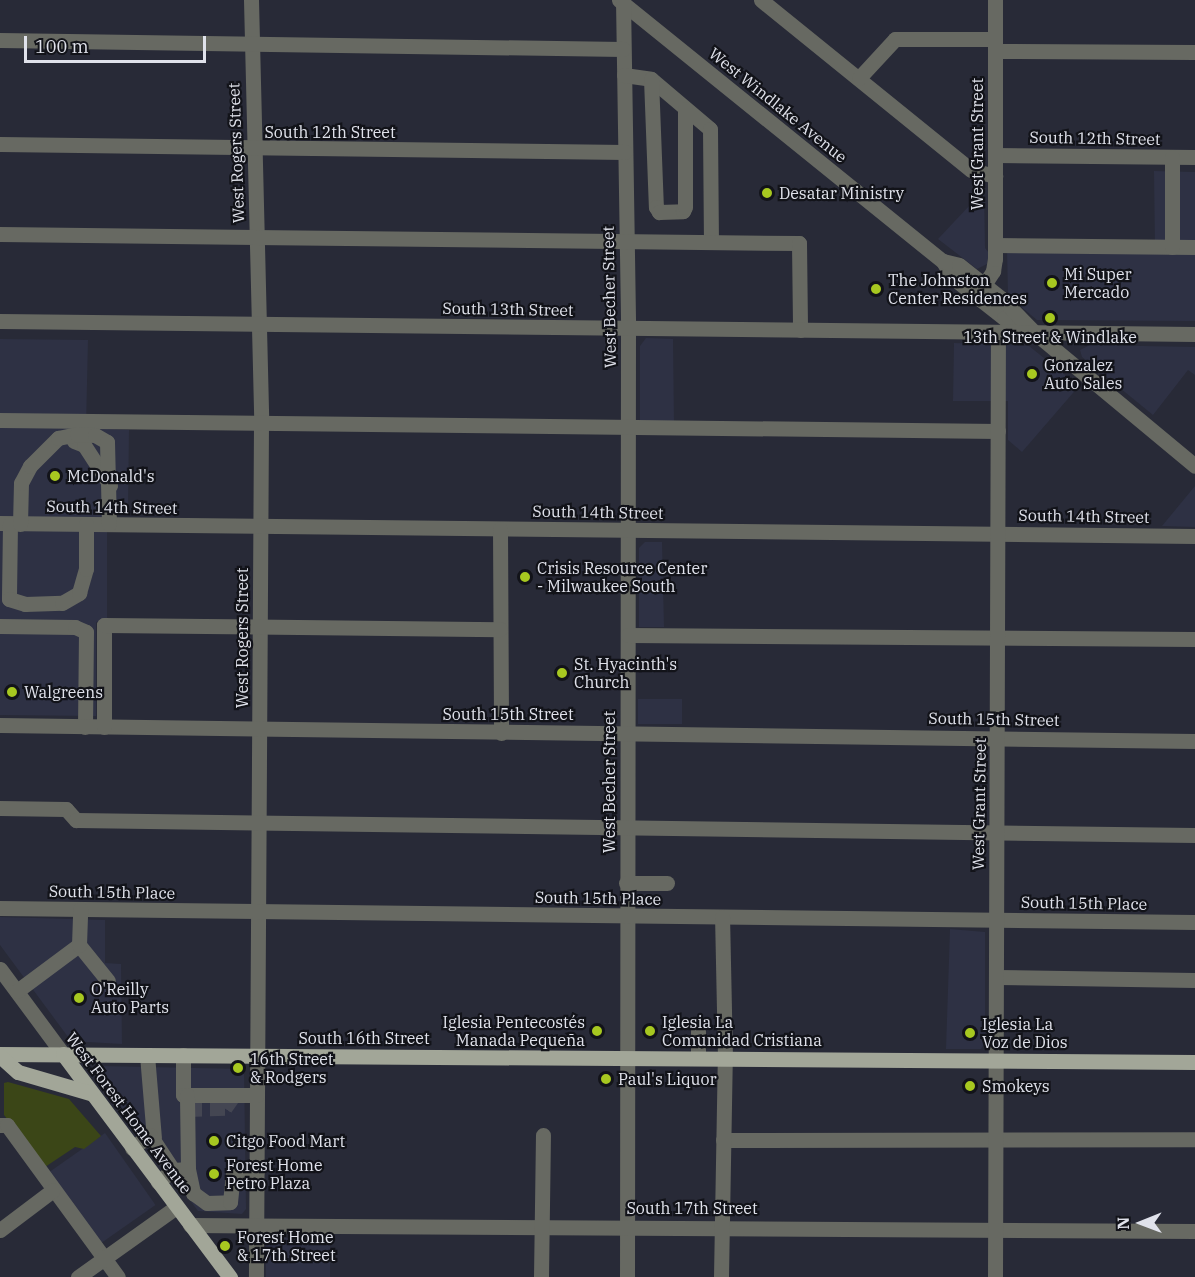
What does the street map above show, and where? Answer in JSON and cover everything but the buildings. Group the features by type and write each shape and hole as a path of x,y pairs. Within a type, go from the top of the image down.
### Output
{"main road":[{"name":"West Forest Home Avenue","path":"63,1054 90,1094 230,1277"},
{"name":"South 16th Street","path":"0,1055 1195,1062"},
{"path":"0,1055 18,1072 90,1094"}],"street":[{"name":"West Rogers Street","path":"251,0 261,423 256,1277"},
{"path":"761,0 971,170 995,176"},
{"name":"West Grant Street","path":"984,285 993,271 995,245 995,0"},
{"name":"West Becher Street","path":"621,1 628,328 627,1277"},
{"name":"West Windlake Avenue","path":"621,1 943,261 952,277 1004,318 1035,333"},
{"path":"859,78 895,39 1195,52"},
{"path":"0,40 623,49"},
{"path":"624,75 651,79 710,129 711,241"},
{"path":"651,79 656,207 659,212 682,211 685,207 685,109"},
{"name":"South 12th Street","path":"0,144 254,150 625,152"},
{"name":"South 12th Street","path":"995,155 1195,157"},
{"path":"1172,157 1172,247"},
{"path":"0,234 256,239 799,243 800,330"},
{"path":"995,245 1195,247"},
{"name":"West Windlake Avenue","path":"943,261 959,265 984,285 1035,333 1195,466"},
{"name":"South 13th Street","path":"0,321 1195,334"},
{"name":"West Grant Street","path":"995,1277 998,332"},
{"path":"0,420 627,429 998,430"},
{"path":"86,524 86,569 79,593 62,603 25,604 9,599 10,524 21,483 30,466 58,438 95,435 107,442 110,462 109,524"},
{"path":"21,483 28,481 65,443 74,441 97,444 110,462"},
{"path":"74,441 84,445 110,485"},
{"name":"South 14th Street","path":"10,524 1195,536"},
{"path":"500,529 501,733"},
{"path":"104,727 104,625 500,629"},
{"path":"0,626 75,627 86,632 85,727"},
{"path":"628,635 1195,639"},
{"name":"South 15th Street","path":"0,725 1195,741"},
{"path":"0,808 66,808 76,820 1195,835"},
{"path":"626,883 667,883"},
{"name":"South 15th Place","path":"0,908 1195,922"},
{"path":"80,909 79,945 108,981"},
{"path":"721,1277 725,1059 722,917"},
{"path":"17,991 79,945"},
{"name":"West Forest Home Avenue","path":"0,969 63,1054"},
{"path":"996,977 1195,980"},
{"path":"698,1031 698,1058"},
{"path":"147,1055 154,1138"},
{"path":"183,1055 183,1095 257,1095"},
{"path":"181,1170 188,1095"},
{"path":"0,1125 7,1125 118,1277"},
{"path":"132,1148 150,1135 181,1170 193,1193 207,1203 230,1202 232,1172 257,1171"},
{"path":"542,1277 543,1135"},
{"path":"723,1140 1195,1139"},
{"path":"158,1182 181,1170"},
{"path":"0,1230 53,1190"},
{"path":"85,1275 104,1258 176,1207"},
{"name":"South 17th Street","path":"190,1225 627,1227 722,1225 1195,1231"}],"shaded area":[{"path":"1154,171 1195,172 1195,321 1037,320 1008,296 1007,249 1155,250"},
{"path":"984,190 985,248 989,253 987,264 977,269 938,239"},
{"path":"646,338 673,339 674,425 640,425 640,346"},
{"path":"0,339 88,340 86,428 129,430 128,509 107,509 107,621 96,622 96,716 0,715"},
{"path":"954,343 1029,346 1079,386 1022,452 1008,440 1008,401 953,401"},
{"path":"1090,345 1195,347 1195,375 1188,370 1153,415 1082,357 1080,350"},
{"path":"1195,486 1195,527 1162,526"},
{"path":"645,542 662,542 664,627 639,627 639,548"},
{"path":"638,699 682,699 682,724 638,724"},
{"path":"0,917 105,920 105,963 121,964 122,1044 71,1041 0,945"},
{"path":"950,929 985,932 985,1043 981,1049 946,1049"},
{"path":"100,1066 244,1069 246,1209 242,1214 198,1211 96,1075"},
{"path":"105,1133 155,1205 97,1246 47,1174"},
{"path":"273,1238 330,1238 330,1277 266,1277 266,1246"}],"green space":[{"path":"8,1082 69,1099 101,1136 84,1149 75,1147 45,1167 4,1115 4,1083"}],"tunnel":[{"path":"187,1109 225,1108 234,1095"}],"place":[{"name":"Desatar Ministry","path":"767,193"},
{"name":"Mi Super Mercado","path":"1052,283"},
{"name":"The Johnston Center Residences","path":"876,289"},
{"name":"13th Street & Windlake","path":"1050,318"},
{"name":"Gonzalez Auto Sales","path":"1032,374"},
{"name":"McDonald's","path":"55,476"},
{"name":"Crisis Resource Center - Milwaukee South","path":"525,577"},
{"name":"St. Hyacinth's Church","path":"562,673"},
{"name":"Walgreens","path":"12,692"},
{"name":"O'Reilly Auto Parts","path":"79,998"},
{"name":"Iglesia Pentecostés Manada Pequeña","path":"597,1031"},
{"name":"Iglesia La Comunidad Cristiana","path":"650,1031"},
{"name":"Iglesia La Voz de Dios","path":"970,1033"},
{"name":"16th Street & Rodgers","path":"238,1068"},
{"name":"Paul's Liquor","path":"606,1079"},
{"name":"Smokeys","path":"970,1086"},
{"name":"Citgo Food Mart","path":"214,1141"},
{"name":"Forest Home Petro Plaza","path":"214,1174"},
{"name":"Forest Home & 17th Street","path":"225,1246"}]}
